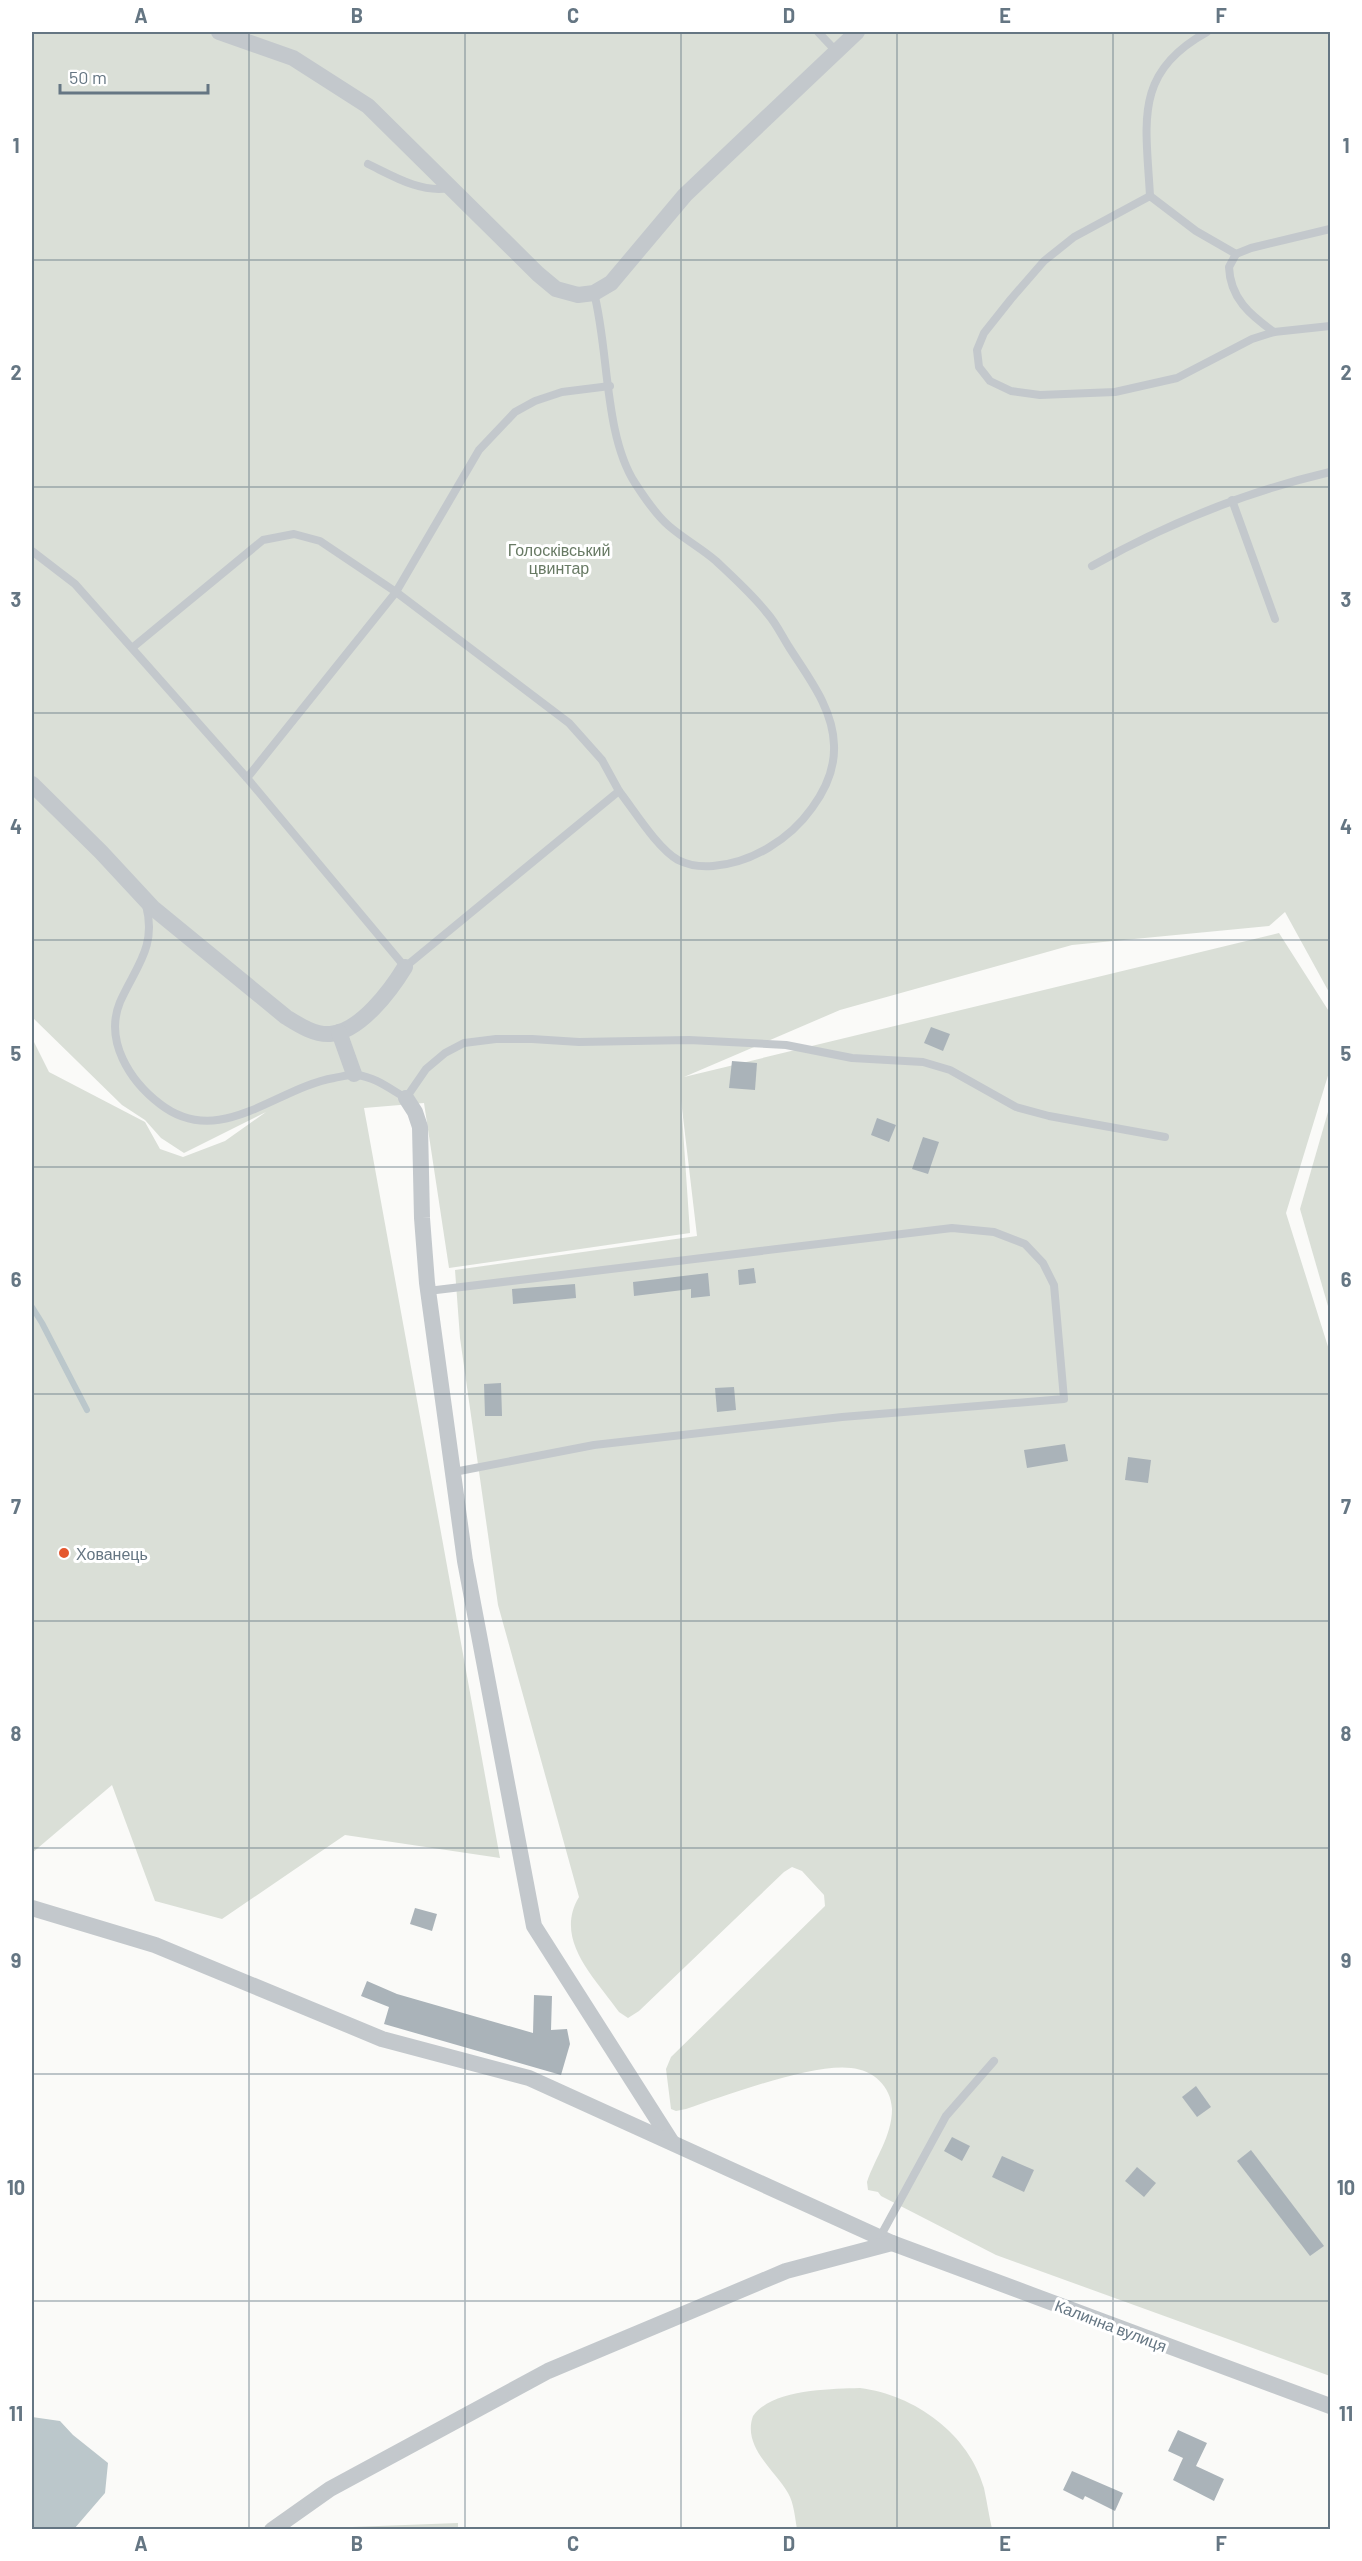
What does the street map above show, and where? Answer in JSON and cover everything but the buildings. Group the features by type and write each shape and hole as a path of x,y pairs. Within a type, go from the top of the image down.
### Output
{"street":[{"path":"219,32 293,58 368,106 538,274 556,289 578,295 594,293 611,283 685,195 857,32"},
{"path":"32,784 101,852 153,908 286,1017 319,1033 339,1032 359,1021 381,1001 405,967"},
{"path":"339,1032 354,1074"},
{"path":"406,1098 415,1112 420,1127 422,1218 428,1291 465,1561 534,1926 671,2141"},
{"name":"Калинна вулиця","path":"32,1908 155,1945 382,2039 529,2078 886,2240 1330,2406"},
{"path":"272,2529 330,2489 548,2372 786,2271 886,2240"}],"lane":[{"path":"818,32 836,50"},
{"path":"1207,32 1189,42 1171,58 1157,76 1148,99 1146,123 1150,196 1196,231 1236,254"},
{"path":"368,164 415,186 438,190 450,188"},
{"path":"1150,196 1074,237 1044,261 1011,299 984,333 977,350 979,367 990,381 1011,392 1040,394 1115,392 1177,378 1252,339 1274,332 1330,326"},
{"path":"1274,332 1247,311 1233,289 1229,267 1236,254 1251,248 1330,229"},
{"path":"132,648 263,540 294,534 320,541 396,592 569,723 602,760 619,791 664,849 678,860 695,865 713,866 752,856 777,842 808,813 828,783 833,765 834,744 830,720 819,693 768,613 716,561 667,524 634,482 616,439 600,316 594,293"},
{"path":"247,777 396,592 478,450 515,412 562,392 610,386"},
{"path":"1092,566 1146,536 1232,500 1330,472"},
{"path":"1232,500 1275,619"},
{"path":"32,551 75,584 247,777 405,967 619,791"},
{"path":"142,896 150,920 147,947 120,1004 115,1020 116,1037 121,1057 131,1075 146,1093 164,1107 186,1118 204,1121 223,1120 320,1080 354,1074 371,1078 406,1098 426,1069 445,1053 464,1043 496,1039 579,1042 689,1040 786,1045 852,1058 923,1062 950,1070 1016,1107 1049,1116 1165,1137"},
{"path":"428,1291 952,1228 994,1232 1024,1244 1043,1263 1054,1285 1064,1399 842,1417 594,1445 454,1472"},
{"path":"886,2240 946,2116 994,2061"}],"green space":[{"name":"Голосківський цвинтар","path":"32,32 1330,32 1330,994 1285,912 1269,926 1072,945 840,1010 684,1077 1279,933 1330,1013 1330,1069 1286,1213 1330,1353 1330,2376 996,2255 881,2196 878,2192 868,2190 867,2182 886,2138 892,2109 884,2086 867,2072 851,2068 814,2070 745,2089 686,2109 676,2111 671,2109 666,2069 671,2057 825,1906 824,1895 802,1871 792,1867 784,1872 639,2011 628,2018 619,2012 581,1958 574,1944 571,1928 572,1913 579,1897 498,1605 460,1338 455,1270 697,1236 681,1100 690,1233 449,1268 424,1103 364,1108 500,1858 345,1835 222,1919 155,1901 112,1785 32,1853 32,1038 49,1072 145,1122 160,1149 183,1157 225,1141 266,1112 184,1153 161,1138 145,1120 122,1105 32,1017"},
{"path":"1330,1105 1330,1313 1300,1209"},
{"path":"860,2388 881,2392 919,2408 953,2434 977,2468 984,2488 992,2529 797,2529 790,2497 762,2458 752,2438 753,2416 774,2400 802,2392"},
{"path":"458,2523 458,2529 350,2529 352,2527"}],"shaded area":[{"path":"32,2417 60,2421 73,2435 108,2463 105,2493 74,2529 32,2529"}],"waterway":[{"path":"32,1307 87,1410"}],"place":[{"name":"Хованець","path":"64,1553"}]}
